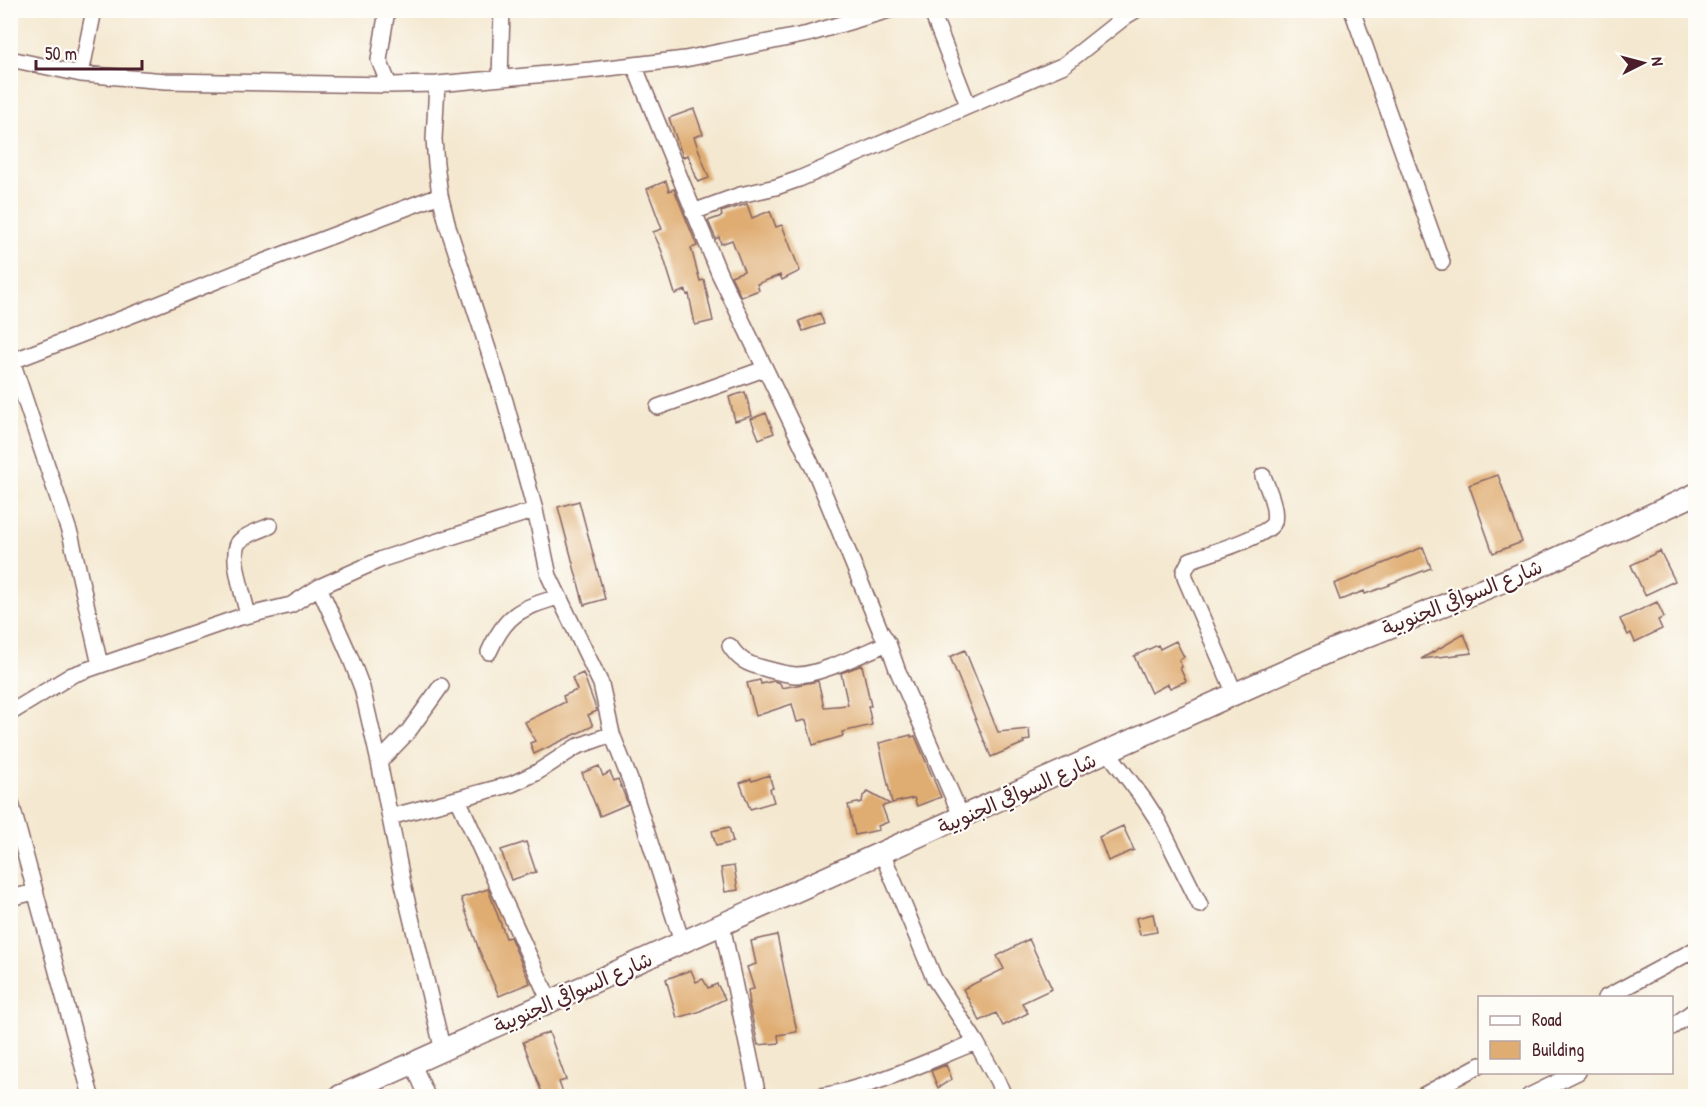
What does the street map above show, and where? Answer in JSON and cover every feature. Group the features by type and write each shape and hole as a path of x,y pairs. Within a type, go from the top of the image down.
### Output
{"street":[{"path":"81,74 94,10"},
{"path":"387,10 379,60 389,85"},
{"path":"500,78 502,10"},
{"path":"10,59 81,74 166,81 437,84 685,59 808,34 889,10"},
{"path":"931,10 968,105"},
{"path":"693,212 740,195 799,180 1064,65 1136,10"},
{"path":"1352,10 1442,262"},
{"path":"634,65 719,273 817,476 881,632 888,643 897,669 962,818"},
{"path":"437,84 434,139 440,195 448,227 506,401 535,510 549,576 600,684 612,734 630,780 682,942"},
{"path":"100,665 71,537 11,361 440,195"},
{"path":"658,407 764,369"},
{"path":"1235,694 1184,572 1190,560 1261,534 1273,526 1275,520 1273,506 1263,476"},
{"name":"شارع السواقي الجنوبية","path":"340,1096 1328,652 1534,569 1695,494"},
{"path":"10,713 72,675 216,624 291,605 319,587 382,559 535,510"},
{"path":"248,615 235,548 240,540 270,526"},
{"path":"319,587 362,688 403,884 443,1051"},
{"path":"489,652 499,631 509,619 530,605 558,597"},
{"path":"730,646 736,656 745,663 776,672 798,675 888,643"},
{"path":"379,762 408,732 441,686"},
{"path":"390,817 526,779 576,747 612,734"},
{"path":"1108,752 1158,822 1200,905"},
{"path":"10,799 91,1096"},
{"path":"458,799 550,1002"},
{"path":"882,854 934,978 976,1042 1004,1096"},
{"path":"10,898 35,892"},
{"path":"722,925 758,1096"},
{"path":"1609,996 1695,949"},
{"path":"1673,1026 1695,1009"},
{"path":"821,1096 838,1094 976,1042"},
{"path":"413,1064 427,1096"},
{"path":"1422,1096 1478,1066"},
{"path":"1529,1096 1574,1074"}],"building":[{"path":"694,109 703,134 694,137 709,178 698,182 688,155 683,157 669,118"},
{"path":"666,181 669,191 674,189 697,246 691,248 700,281 704,280 713,321 695,325 689,294 687,295 686,290 675,294 661,249 653,232 662,229 647,189"},
{"path":"747,204 752,218 770,211 776,227 782,225 800,271 782,280 780,275 757,284 759,290 741,297 731,276 744,271 732,240 721,244 719,237 716,239 708,221 722,216 721,212"},
{"path":"820,313 824,324 803,331 799,321"},
{"path":"745,392 752,416 735,421 729,397"},
{"path":"766,413 774,433 759,439 751,419"},
{"path":"1498,475 1522,542 1493,553 1469,485"},
{"path":"579,501 605,599 584,605 558,507"},
{"path":"1423,547 1431,568 1365,594 1364,591 1340,600 1334,584"},
{"path":"1660,551 1675,581 1645,595 1631,565"},
{"path":"1657,602 1664,617 1658,620 1662,629 1635,642 1631,633 1628,635 1620,619"},
{"path":"1464,634 1472,653 1421,659"},
{"path":"1176,641 1184,657 1179,660 1186,681 1170,688 1168,684 1151,693 1134,656 1158,645 1160,649"},
{"path":"965,650 998,732 1029,729 1030,740 1023,741 1024,743 991,757 950,657"},
{"path":"862,665 871,706 868,706 872,725 842,732 843,736 813,745 806,720 797,722 792,704 756,716 747,683 760,680 761,684 774,681 780,683 782,688 818,681 824,707 848,705 841,673"},
{"path":"583,673 597,711 588,715 593,726 534,754 530,743 535,741 525,722 565,702 563,696 577,690 572,678"},
{"path":"911,735 911,737 915,736 941,797 917,806 914,798 892,803 879,743"},
{"path":"599,766 603,776 610,772 614,781 618,779 628,804 600,816 582,773"},
{"path":"769,775 774,802 750,809 740,783"},
{"path":"868,792 890,804 882,806 888,822 878,826 879,830 855,835 848,805 862,802 863,796"},
{"path":"1123,826 1134,850 1108,861 1099,837"},
{"path":"729,827 733,842 716,846 712,831"},
{"path":"526,842 536,872 511,880 501,850"},
{"path":"734,866 738,890 725,892 721,868"},
{"path":"488,889 506,938 510,937 530,983 499,996 479,950 461,898"},
{"path":"1153,914 1157,932 1140,935 1136,918"},
{"path":"777,935 797,1032 778,1035 779,1043 758,1045 748,990 754,989 747,967 756,964 751,941"},
{"path":"1029,939 1052,989 1022,1003 1028,1013 1003,1026 996,1013 980,1021 963,989 1004,969 997,956"},
{"path":"691,970 696,982 703,979 708,988 717,984 725,999 698,1012 677,1018 666,979"},
{"path":"549,1032 566,1080 559,1082 564,1096 543,1096 523,1042"},
{"path":"946,1065 952,1079 938,1088 931,1071"}]}
